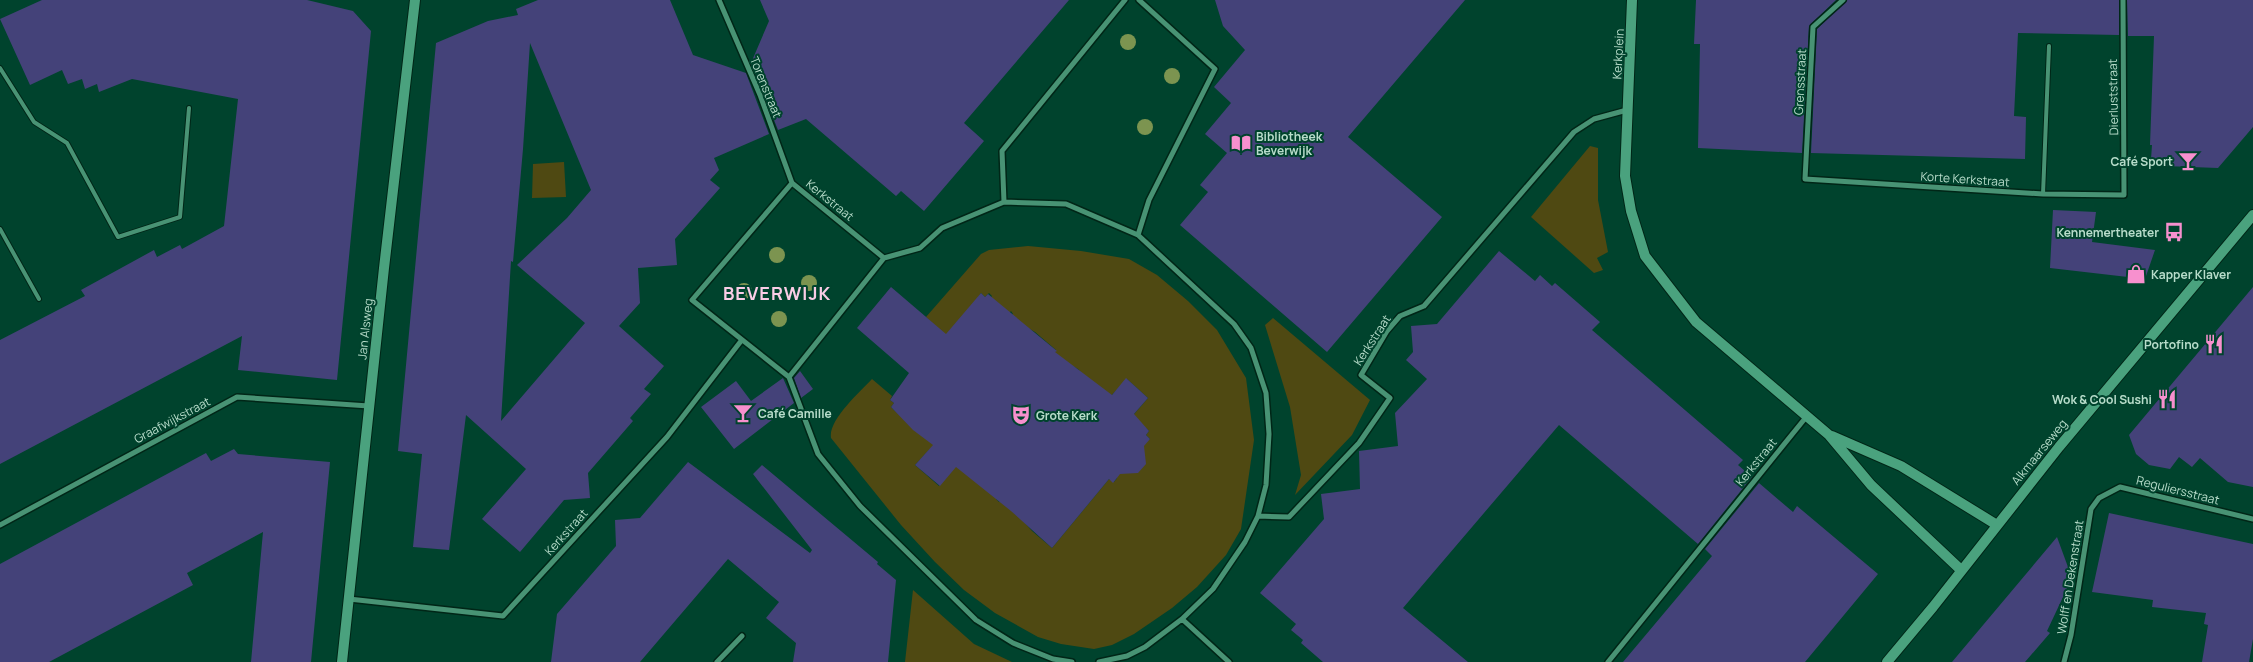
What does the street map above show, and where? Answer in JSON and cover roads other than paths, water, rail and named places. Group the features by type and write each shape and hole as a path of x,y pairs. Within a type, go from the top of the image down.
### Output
{"street":[{"name":"Jan Alsweg","path":"342,662 415,0"},
{"name":"Torenstraat","path":"719,0 760,95 792,183"},
{"path":"1004,202 1002,151 1126,0"},
{"path":"1138,235 1150,200 1215,68 1139,0"},
{"name":"Kerkplein","path":"1632,0 1625,176 1631,211 1646,256 1696,322 1829,435"},
{"name":"Grensstraat","path":"1805,179 1813,27 1843,0"},
{"name":"Dierluststraat","path":"2123,0 2124,195"},
{"name":"Kerkstraat","path":"1258,516 1289,517 1360,444 1390,398 1362,375 1387,331 1400,316 1424,306 1574,132 1594,119 1627,110"},
{"name":"Korte Kerkstraat","path":"1805,179 2043,194 2124,195"},
{"name":"Kerkstraat","path":"789,377 692,300 792,183 884,258"},
{"path":"1072,662 1053,659 1013,643 976,620 860,506 818,454 789,377 884,258 920,248 942,228 1004,202 1066,204 1138,235 1234,324 1251,348 1266,393 1269,434 1266,485 1258,516 1245,542 1213,589 1182,619 1144,647 1127,656 1099,662"},
{"name":"Alkmaarseweg","path":"1887,662 2065,440 2253,215"},
{"name":"Kerkstraat","path":"349,599 504,616 667,437 742,341"},
{"name":"Graafwijkstraat","path":"0,525 237,397 369,406"},
{"name":"Kerkstraat","path":"1608,662 1807,416"},
{"path":"1829,435 1902,466 1996,525"},
{"path":"1829,435 1872,485 1961,570"},
{"name":"Reguliersstraat","path":"2099,498 2120,487 2253,519"},
{"name":"Wolff en Dekenstraat","path":"2064,662 2071,635 2091,509 2099,498"},
{"path":"1182,619 1228,662"},
{"path":"717,662 742,636"}],"lane":[{"path":"2043,194 2049,46"},
{"path":"0,68 34,122 67,143 118,237 180,217 189,108"},
{"path":"0,229 39,299"}],"place":[{"name":"Bibliotheek Beverwijk","path":"1241,143"},
{"name":"Café Sport","path":"2188,161"},
{"name":"Kennemertheater","path":"2174,232"},
{"name":"Kapper Klaver","path":"2136,274"},
{"name":"Portofino","path":"2214,344"},
{"name":"Wok & Cool Sushi","path":"2167,399"},
{"name":"Café Camille","path":"743,413"},
{"name":"Grote Kerk","path":"1021,415"}],"district":[{"name":"BEVERWIJK","path":"777,293"}]}
